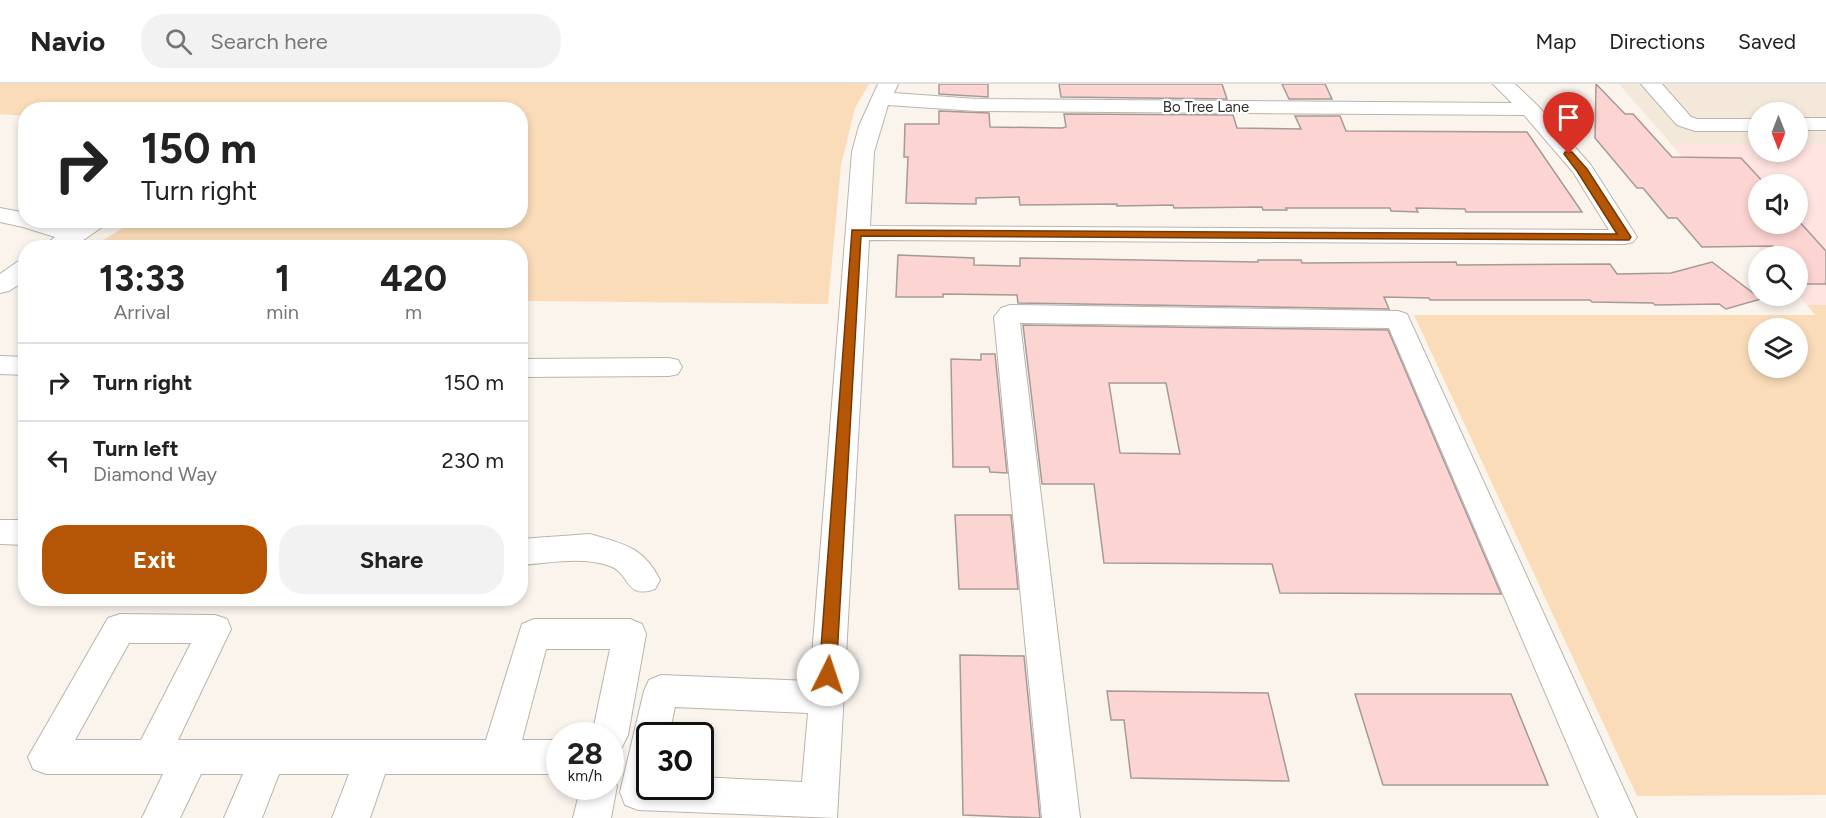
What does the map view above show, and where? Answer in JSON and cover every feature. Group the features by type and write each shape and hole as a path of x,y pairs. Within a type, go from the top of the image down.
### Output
{"street":[{"path":"1026,84 1028,106"},
{"path":"1245,84 1256,107"},
{"path":"856,233 1625,237 1582,169 1530,109 1503,84"},
{"path":"1651,84 1684,121 1695,125 1748,125"},
{"path":"714,799 819,809 856,233 866,133 885,91"},
{"name":"Bo Tree Lane","path":"885,91 976,105 1530,109"},
{"path":"1808,124 1826,124"},
{"path":"0,215 18,218"},
{"path":"40,228 61,240"},
{"path":"68,240 85,228"},
{"path":"0,285 18,273"},
{"path":"1061,818 1007,317 1010,314 1398,320 1618,818"},
{"path":"0,365 18,366"},
{"path":"528,368 669,367"},
{"path":"528,551 590,547 624,557 644,580"},
{"path":"151,758 215,629 120,628 46,756 151,758 546,757"},
{"path":"499,757 534,634 630,634 613,722"},
{"path":"654,722 661,690 826,698"},
{"path":"351,818 373,757"},
{"path":"161,818 190,758"},
{"path":"243,818 268,758"},
{"path":"592,818 596,800"}],"shaded area":[{"path":"0,84 869,84 855,108 841,165 828,304 528,301 528,240 103,240 123,228 528,228 528,102 18,102 18,115 0,114"},
{"path":"1619,84 1826,84 1826,145 1808,145 1808,102 1748,102 1748,145 1672,145"},
{"path":"1672,145 1748,145 1748,162 1808,162 1808,145 1826,145 1826,305 1808,305 1808,246 1758,246"},
{"path":"1808,305 1826,305 1826,795 1637,796 1414,315 1815,315"}],"building":[{"path":"939,84 988,84 988,97 939,94"},
{"path":"1059,84 1222,84 1227,99 1061,97"},
{"path":"1282,84 1325,84 1332,99 1289,99"},
{"path":"1596,84 1625,114 1633,114 1672,157 1741,158 1756,174 1748,174 1748,234 1808,234 1808,231 1826,251 1826,284 1808,284 1808,246 1702,247 1677,218 1668,218 1643,188 1637,188 1595,138"},
{"path":"939,111 989,113 990,127 1062,128 1066,127 1064,114 1233,115 1237,128 1301,129 1295,116 1340,116 1346,131 1527,132 1582,212 1466,212 1465,209 1416,208 1418,212 1391,211 1390,208 1263,210 1262,207 1174,208 1173,205 1117,206 1117,204 1020,205 1019,197 976,198 976,204 906,203 908,157 904,157 905,124 939,124"},
{"path":"898,255 974,258 974,265 1020,266 1020,258 1258,262 1258,260 1301,260 1302,263 1456,262 1457,265 1610,264 1617,274 1671,273 1712,262 1748,289 1748,303 1726,309 1719,304 1655,305 1653,303 1592,302 1590,300 1430,300 1429,298 1384,297 1389,309 1018,303 1017,295 943,294 943,297 896,297"},
{"path":"1023,325 1388,330 1501,594 1280,593 1272,564 1104,563 1094,484 1042,484","holes":["1109,383 1166,383 1180,454 1120,453"]},
{"path":"981,354 995,354 1007,473 990,472 989,467 953,467 951,359 981,360"},
{"path":"955,515 1011,515 1018,589 959,589"},
{"path":"960,655 1024,656 1040,818 963,815"},
{"path":"1107,691 1268,693 1289,781 1131,778 1124,720 1111,720"},
{"path":"1355,694 1511,694 1548,785 1383,785"}],"route":[{"path":"828,675 856,233 1625,237 1582,169 1569,154"}]}
